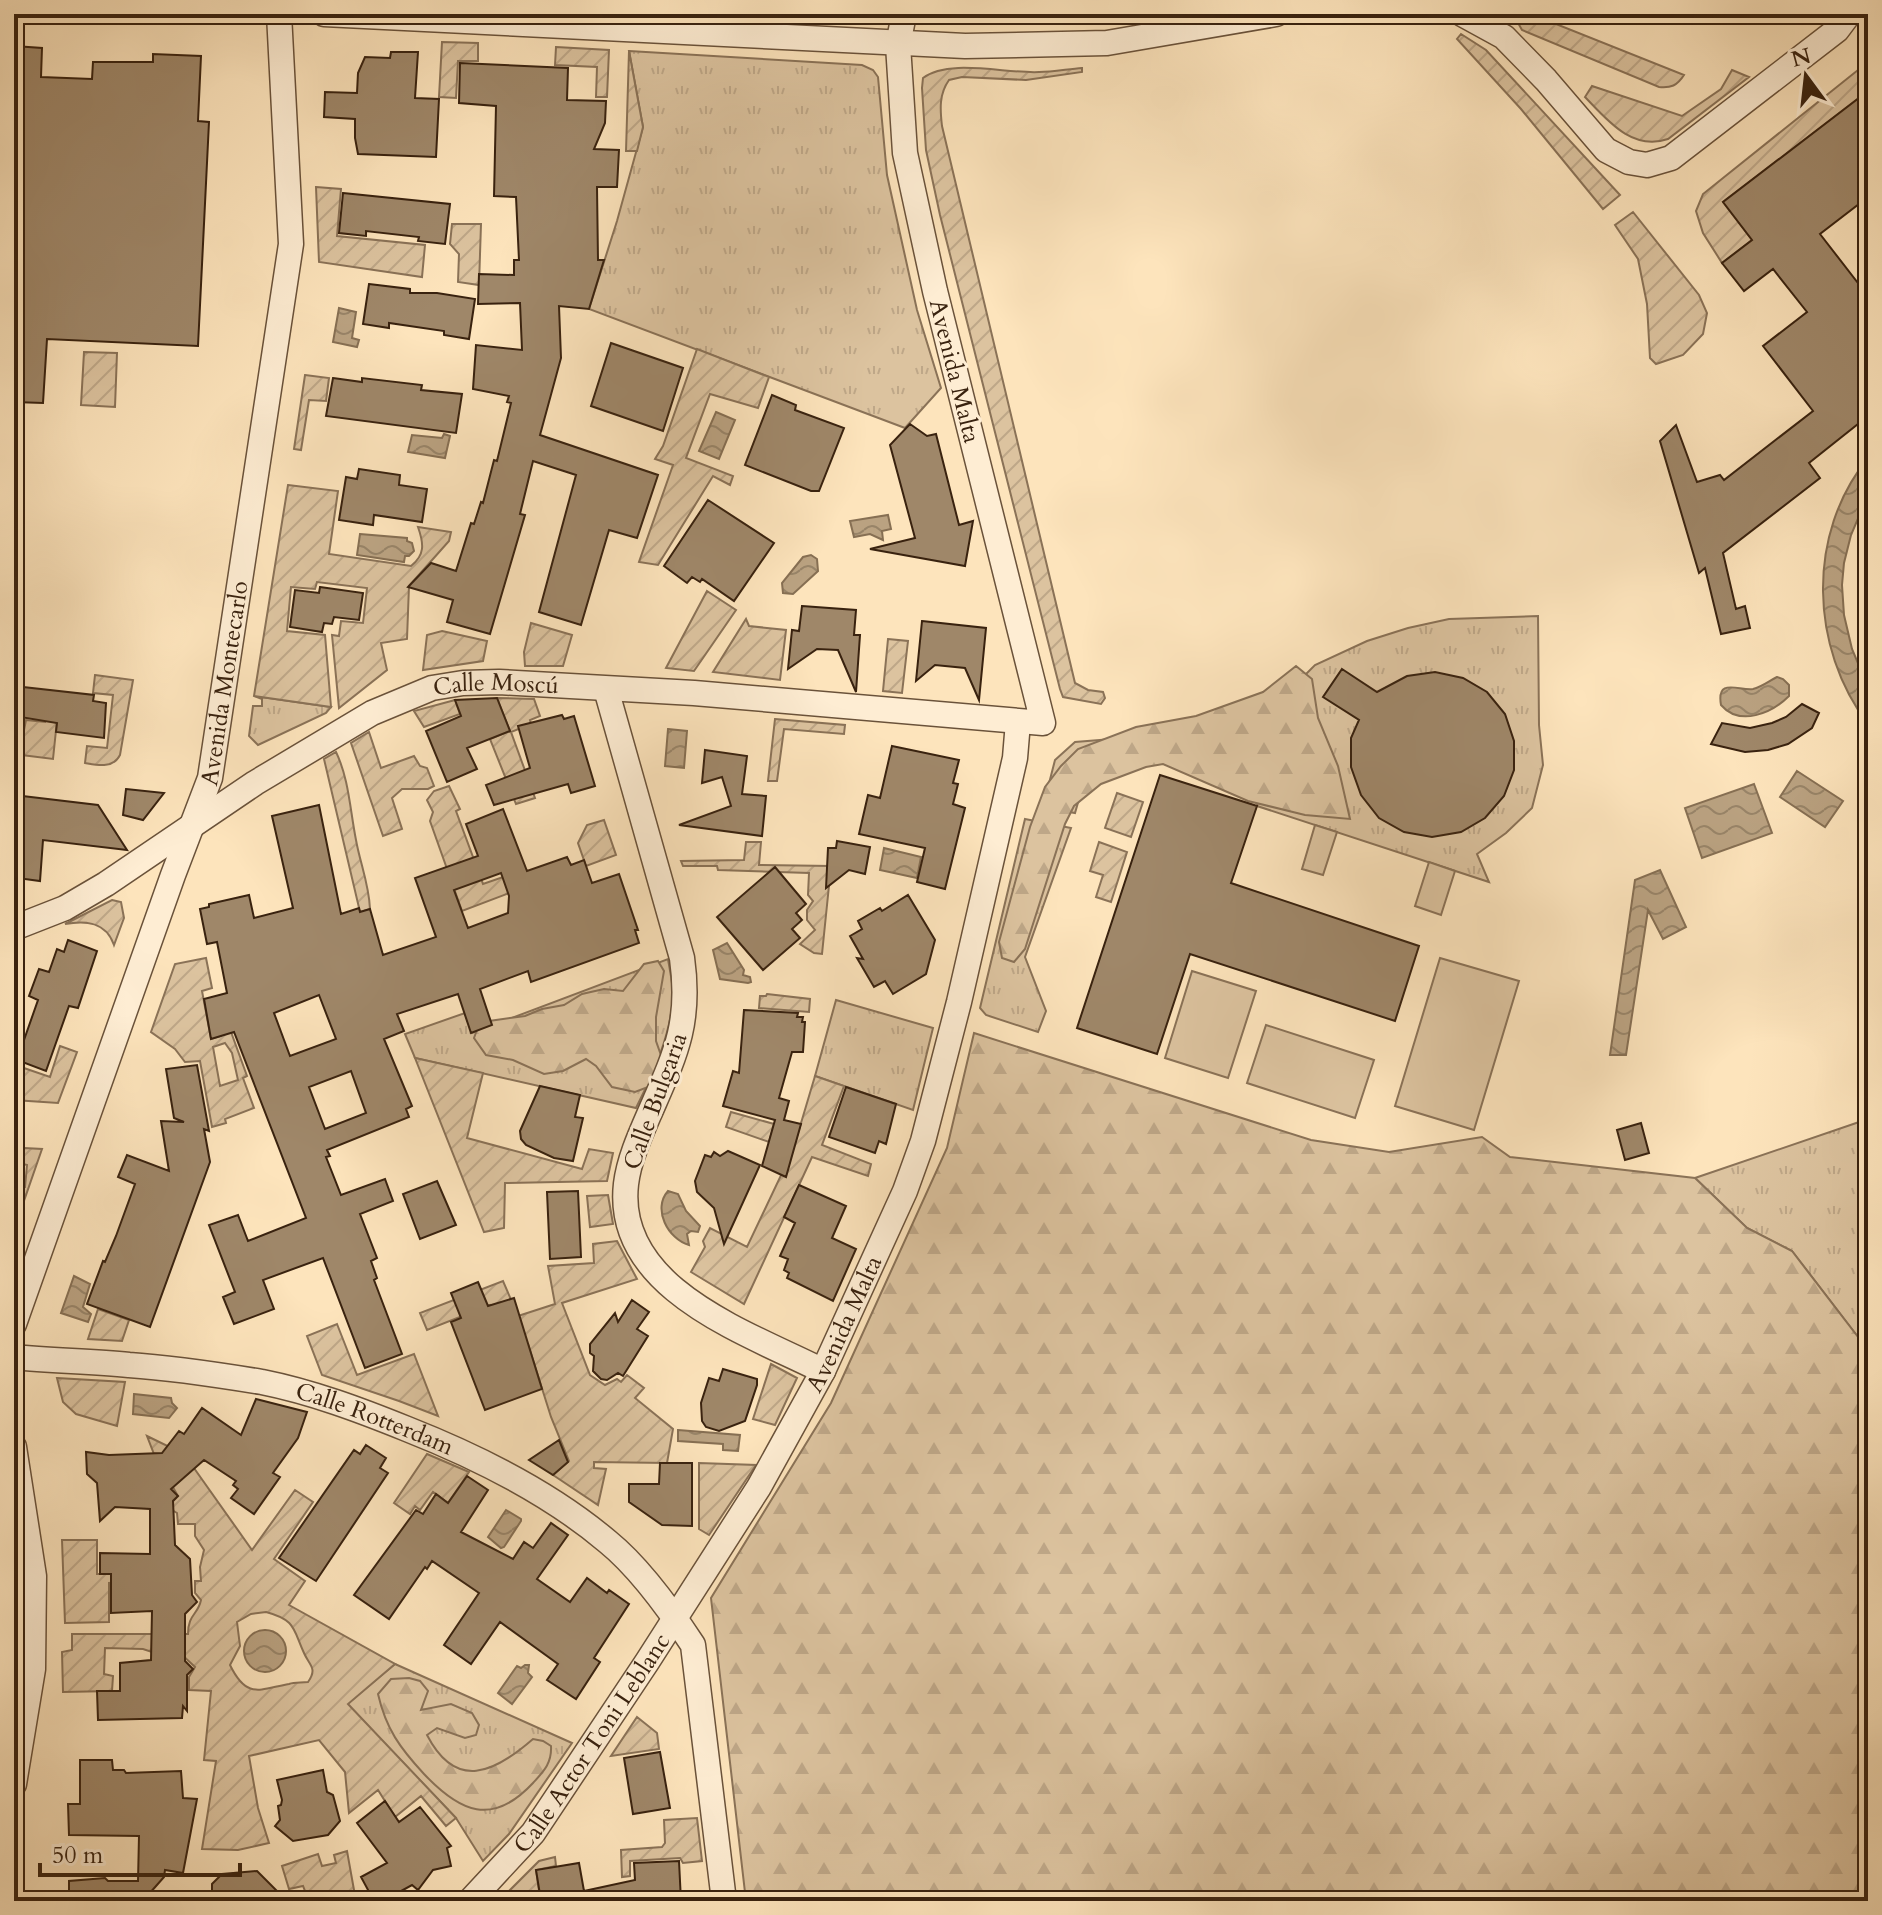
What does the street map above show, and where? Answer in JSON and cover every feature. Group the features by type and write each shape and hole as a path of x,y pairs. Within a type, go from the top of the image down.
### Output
{"street":[{"name":"Avenida Montecarlo","path":"14,1324 210,778 291,244 279,14"},
{"path":"324,14 898,45 1027,46 1107,43 1276,14"},
{"name":"Avenida Malta","path":"904,14 898,45 905,153 935,291 1043,723"},
{"path":"1462,14 1504,37 1606,150 1629,162 1647,165 1671,158 1837,30 1849,14"},
{"name":"Calle Moscú","path":"14,928 65,908 106,884 255,783 372,713 432,688 499,682 694,693 1043,723"},
{"name":"Calle Bulgaria","path":"606,689 682,958 685,979 683,1027 677,1049 626,1182 625,1202 635,1241 645,1262 664,1283 687,1300 823,1371"},
{"name":"Avenida Malta","path":"675,1618 759,1487 823,1371 905,1191 926,1131 959,1002 1015,758 1018,722"},
{"name":"Calle Rotterdam","path":"14,1357 129,1364 263,1383 362,1410 510,1474 609,1543 675,1618"},
{"path":"14,1447 34,1576 33,1669 14,1784"},
{"path":"675,1618 693,1645 724,1901"},
{"name":"Calle Actor Toni Leblanc","path":"470,1901 533,1833 675,1618"}],"green space":[{"path":"1513,14 1531,14 1684,75 1673,86 1659,87 1522,30"},
{"path":"1461,34 1486,50 1620,195 1603,209 1521,109 1457,39"},
{"path":"442,42 478,43 478,61 458,61 456,98 439,97"},
{"path":"556,47 609,50 607,97 596,97 597,67 555,65"},
{"path":"629,51 862,65 873,70 878,77 887,175 917,310 941,388 905,428 589,309 643,127"},
{"path":"629,51 643,127 637,151 626,151"},
{"path":"1868,62 1868,91 1723,202 1752,240 1722,263 1703,233 1696,211 1703,194"},
{"path":"1082,68 1082,72 1026,80 962,77 949,80 942,96 941,114 1075,683 1088,690 1103,692 1105,698 1101,704 1063,697 1060,689 940,215 926,150 922,88 923,78 948,69 1039,72"},
{"path":"1732,70 1749,77 1668,139 1655,142 1643,141 1622,132 1585,97 1592,86 1682,116 1721,89"},
{"path":"316,187 341,189 337,236 425,245 422,277 319,262"},
{"path":"1633,212 1699,295 1707,313 1703,334 1683,355 1656,364 1650,358 1647,304 1638,259 1615,225"},
{"path":"452,224 481,224 479,285 458,282 459,254 450,244"},
{"path":"697,349 769,377 758,408 710,394 686,458 733,476 730,485 713,476 658,565 639,562 673,465 655,459 663,446"},
{"path":"84,352 117,353 115,407 81,405"},
{"path":"305,375 329,378 326,401 309,400 301,450 294,449"},
{"path":"288,485 338,491 329,554 411,566 422,549 418,527 451,532 449,541 409,586 407,639 381,643 387,670 339,708 332,635 339,636 341,621 363,623 367,588 317,582 315,589 291,587 287,631 325,635 331,707 254,696"},
{"path":"707,591 736,610 694,671 666,668"},
{"path":"1538,616 1539,725 1543,765 1532,808 1506,833 1477,854 1489,882 1257,806 1271,754 1139,761 1081,792 1075,813 1043,807 1055,760 1075,742 1150,736 1288,692 1315,665 1367,641 1408,628 1449,619"},
{"path":"746,619 749,626 786,630 780,680 713,672"},
{"path":"531,623 572,635 563,666 525,666 524,652"},
{"path":"442,631 487,641 483,661 423,670 427,635"},
{"path":"888,639 908,641 902,693 883,691"},
{"path":"1296,666 1312,679 1318,718 1338,766 1350,819 1305,815 1248,801 1163,764 1101,784 1074,806 1065,824 1025,949 1014,962 1002,958 999,942 1030,827 1045,787 1078,749 1136,727 1196,716 1263,692"},
{"path":"95,675 133,680 120,755 104,765 85,763 87,746 107,748 113,695 93,693"},
{"path":"254,696 331,707 326,713 258,745 249,736 253,706 262,706 262,699"},
{"path":"497,698 534,699 540,716 530,720 531,724 511,732 535,798 516,804 490,739 510,731"},
{"path":"455,700 460,714 424,727 414,711"},
{"path":"46,710 58,711 53,759 14,754 14,734 23,735 26,720 45,722"},
{"path":"775,719 845,725 844,734 784,729 777,781 768,781"},
{"path":"369,732 381,768 414,756 420,766 427,768 434,786 428,789 402,789 392,798 402,829 383,836 351,743"},
{"path":"336,752 346,784 368,891 370,909 360,912 324,759"},
{"path":"449,786 460,809 456,811 483,884 506,876 512,892 462,911 430,821 433,812 427,800 434,791"},
{"path":"1117,793 1143,802 1131,837 1105,828"},
{"path":"1025,819 1071,828 1025,957 1046,1011 1038,1032 986,1015 980,1008"},
{"path":"604,820 616,855 586,866 578,843 587,825"},
{"path":"1315,825 1337,832 1323,875 1302,869"},
{"path":"746,842 761,842 759,865 831,866 822,954 814,953 800,944 815,930 807,920 807,910 813,901 808,895 809,873 718,870 717,866 683,866 681,861 744,860"},
{"path":"1099,842 1127,852 1111,902 1096,897 1103,875 1090,871"},
{"path":"1429,862 1455,871 1441,915 1415,906"},
{"path":"112,900 121,902 124,918 114,945 106,931 94,924 65,924"},
{"path":"206,958 212,988 202,991 211,1039 221,1036 221,1027 231,1032 247,1076 243,1078 254,1108 212,1127 200,1061 185,1062 175,1049 151,1032 175,964","holes":["225,1043 232,1053 238,1080 220,1086 213,1047"]},
{"path":"1440,958 1519,981 1474,1130 1395,1106"},
{"path":"668,959 673,996 669,1025 655,1068 636,1108 415,1058 405,1034 465,1013 472,1033"},
{"path":"658,961 664,971 656,1017 656,1041 663,1061 656,1084 635,1092 612,1087 596,1066 586,1059 563,1071 544,1074 513,1060 486,1055 474,1038 478,1027 489,1021 525,1016 604,989 623,991 644,964"},
{"path":"1192,971 1256,991 1228,1078 1165,1058"},
{"path":"767,994 810,999 809,1012 759,1008 760,996"},
{"path":"836,1000 933,1028 913,1110 815,1076"},
{"path":"1266,1025 1374,1060 1355,1118 1247,1083"},
{"path":"974,1033 1311,1140 1389,1152 1482,1137 1510,1157 1695,1178 1747,1228 1792,1251 1868,1350 1868,1901 746,1901 711,1598 831,1403 947,1148"},
{"path":"60,1046 77,1052 58,1103 14,1100 15,1065 50,1077"},
{"path":"415,1058 483,1073 467,1138 582,1169 589,1149 613,1153 607,1181 505,1183 504,1228 484,1232"},
{"path":"815,1076 844,1086 822,1145 871,1164 868,1176 812,1157 744,1304 691,1272 705,1247 703,1241 710,1228 747,1247 793,1150"},
{"path":"731,1112 774,1124 769,1142 726,1127"},
{"path":"1868,1119 1868,1350 1792,1251 1747,1228 1695,1178"},
{"path":"24,1148 42,1149 18,1218 14,1216 14,1187 25,1187 27,1165 23,1164"},
{"path":"608,1195 613,1224 590,1227 587,1196"},
{"path":"617,1241 637,1279 562,1303 590,1375 605,1385 617,1379 621,1382 627,1375 644,1388 635,1398 673,1429 667,1463 594,1462 594,1468 606,1469 598,1505 553,1475 569,1461 551,1417 528,1344 501,1332 490,1305 427,1330 420,1313 503,1281 518,1316 555,1304 548,1266 594,1263 593,1244"},
{"path":"98,1309 129,1320 122,1341 88,1339"},
{"path":"337,1324 357,1375 414,1354 438,1416 322,1375 307,1336"},
{"path":"771,1364 797,1378 775,1425 753,1419"},
{"path":"57,1378 125,1382 117,1426 76,1414 63,1402"},
{"path":"147,1436 184,1454 252,1550 295,1490 313,1502 274,1559 305,1581 289,1605 395,1664 348,1704 456,1818 446,1826 421,1796 395,1817 378,1790 349,1813 345,1772 319,1740 249,1756 258,1808 269,1843 238,1850 202,1849 216,1761 204,1760 211,1691 189,1690 189,1677 195,1667 178,1651 161,1655 143,1649 105,1648 104,1674 113,1676 112,1691 63,1692 62,1652 72,1650 72,1634 188,1634 190,1622 200,1605 201,1600 195,1593 195,1581 201,1581 204,1550 195,1536 195,1524 178,1524 177,1513 167,1507 178,1496","holes":["266,1612 283,1618 295,1632 312,1667 308,1682 255,1690 248,1688 236,1676 230,1665 240,1646 237,1622 251,1614"]},
{"path":"427,1454 469,1472 448,1503 433,1492 420,1510 415,1506 410,1514 394,1503"},
{"path":"699,1463 756,1465 709,1535 699,1529"},
{"path":"62,1540 97,1540 97,1574 118,1574 124,1582 109,1583 109,1622 65,1623"},
{"path":"395,1664 572,1743 509,1834 483,1861 456,1818 347,1704"},
{"path":"391,1679 420,1681 428,1691 421,1710 451,1704 472,1713 479,1725 476,1735 465,1738 437,1728 427,1735 438,1753 450,1764 463,1770 476,1771 490,1767 504,1761 533,1739 551,1746 544,1771 518,1797 504,1806 490,1810 477,1809 450,1798 424,1774 401,1746 381,1706 378,1694"},
{"path":"637,1717 657,1733 659,1749 611,1756"},
{"path":"697,1818 702,1861 683,1863 680,1858 630,1861 630,1876 622,1877 621,1850 662,1847 665,1843 664,1820"},
{"path":"347,1851 354,1890 360,1901 309,1901 303,1886 289,1889 282,1866 318,1854 322,1866 336,1863 334,1855"},
{"path":"555,1857 556,1866 536,1870 540,1897 499,1901 539,1861"}],"water":[{"path":"339,308 356,312 352,338 359,340 357,347 333,342"},
{"path":"716,412 735,420 719,459 699,451"},
{"path":"444,434 450,436 445,458 408,452 412,435 442,438"},
{"path":"1868,458 1868,495 1851,535 1842,585 1844,615 1852,649 1868,687 1868,724 1849,694 1835,661 1826,626 1823,591 1825,556 1834,521 1848,488"},
{"path":"888,515 891,529 882,531 883,540 870,534 854,537 850,521"},
{"path":"360,534 407,538 414,551 405,556 404,562 357,555"},
{"path":"811,555 817,559 818,571 793,594 783,593 782,583 803,557"},
{"path":"1777,677 1789,685 1789,696 1774,708 1746,716 1729,712 1721,705 1720,696 1725,688 1753,689"},
{"path":"668,729 687,731 684,768 665,766"},
{"path":"1797,771 1843,801 1825,827 1780,797"},
{"path":"1754,784 1772,833 1702,858 1685,808"},
{"path":"884,848 921,857 917,878 880,870"},
{"path":"1660,870 1686,927 1663,939 1648,910 1626,1055 1610,1055 1635,880"},
{"path":"727,943 744,970 743,975 750,977 751,982 720,979 713,950"},
{"path":"668,1191 678,1194 686,1211 700,1226 698,1232 687,1234 689,1245 675,1237 665,1222 662,1206"},
{"path":"74,1276 90,1284 83,1307 91,1314 88,1322 61,1313"},
{"path":"134,1394 171,1398 177,1408 169,1418 133,1414"},
{"path":"678,1430 740,1435 738,1451 723,1450 723,1444 678,1441"},
{"path":"506,1510 521,1521 501,1548 488,1537"},
{"path":"265,1630 280,1636 286,1651 280,1666 265,1672 250,1666 244,1651 250,1636"},
{"path":"529,1665 528,1673 532,1677 512,1704 498,1693 517,1666 521,1668"}],"building":[{"path":"14,46 42,48 41,77 92,79 93,62 153,62 153,54 201,56 198,121 209,122 198,346 47,339 43,403 14,402"},
{"path":"391,52 418,52 415,98 439,99 436,157 358,154 355,119 324,117 325,92 357,93 358,73 365,57 390,58"},
{"path":"460,63 568,68 567,100 606,101 605,123 594,149 619,150 617,187 597,187 598,260 604,260 589,309 559,306 561,358 540,435 658,475 637,538 609,530 581,625 539,612 576,475 533,461 520,514 525,515 490,634 447,622 453,600 408,587 431,563 456,571 471,523 474,524 483,503 494,460 497,461 511,403 507,402 509,396 473,389 476,345 522,350 520,303 478,304 479,274 514,275 514,260 519,260 516,197 494,196 496,106 459,103"},
{"path":"1868,91 1868,197 1820,234 1868,296 1868,416 1809,463 1820,478 1723,553 1736,609 1745,606 1750,628 1721,634 1705,568 1699,573 1660,441 1676,425 1697,482 1720,475 1724,480 1813,411 1763,346 1807,312 1773,269 1744,291 1722,263 1752,240 1723,202"},
{"path":"343,193 450,204 445,244 418,241 419,237 366,231 366,236 339,233"},
{"path":"369,284 410,289 410,293 437,293 475,299 469,339 444,335 444,331 389,323 389,328 363,324"},
{"path":"611,343 683,368 663,431 591,406"},
{"path":"333,378 422,385 421,390 462,394 456,433 326,416"},
{"path":"772,395 796,405 795,410 844,428 819,491 811,491 745,465"},
{"path":"910,424 927,436 936,434 959,525 973,521 965,566 870,549 915,538 890,445"},
{"path":"359,469 400,475 399,485 427,489 422,522 374,515 373,525 339,520 346,477 357,479"},
{"path":"708,500 774,543 734,601 702,579 700,582 692,577 687,583 664,566"},
{"path":"320,587 363,593 359,620 334,617 332,624 324,623 322,632 290,627 295,590 319,593"},
{"path":"802,606 856,610 854,635 860,635 856,692 838,650 817,649 788,669 792,630 799,631"},
{"path":"922,621 986,628 979,700 965,668 935,665 916,681"},
{"path":"1342,669 1377,692 1407,676 1435,672 1463,678 1487,692 1505,714 1514,741 1514,770 1504,796 1485,818 1461,832 1432,837 1404,832 1379,818 1361,795 1351,767 1351,738 1359,720 1323,697"},
{"path":"14,686 94,695 93,701 106,703 104,738 56,732 57,723 14,716"},
{"path":"497,698 510,731 467,748 477,769 447,782 426,731 461,716 455,700"},
{"path":"1802,704 1819,713 1812,728 1788,744 1745,752 1711,744 1722,723 1750,728 1772,723 1786,717"},
{"path":"562,715 564,719 574,716 595,786 571,793 568,784 494,805 486,785 530,768 518,726"},
{"path":"892,746 959,760 953,783 958,784 953,804 965,808 945,889 917,882 925,848 859,834 868,795 880,798"},
{"path":"705,750 747,756 742,794 766,796 762,836 679,825 731,806 722,777 702,783"},
{"path":"1160,775 1257,806 1231,883 1419,946 1395,1021 1190,954 1157,1054 1077,1028"},
{"path":"126,789 164,793 143,820 123,815"},
{"path":"14,795 98,805 127,850 43,840 40,881 17,878 22,837 14,836"},
{"path":"319,805 341,914 359,908 360,912 370,909 383,955 436,937 415,878 478,856 466,824 503,809 527,871 567,857 571,865 584,860 592,883 619,874 638,930 635,930 639,943 531,982 528,971 480,989 492,1025 471,1033 458,994 397,1014 404,1031 384,1039 412,1106 406,1109 409,1117 327,1150 330,1156 326,1157 341,1195 385,1179 393,1201 360,1214 377,1258 371,1261 377,1278 374,1280 402,1354 365,1368 323,1258 263,1280 274,1309 234,1324 223,1297 235,1292 209,1225 238,1215 248,1241 306,1218 234,1032 211,1039 204,999 227,993 217,942 207,944 200,909 249,895 254,918 293,908 272,816","holes":["501,873 509,896 508,913 468,928 454,890","319,995 336,1039 290,1056 274,1013","351,1071 366,1113 325,1129 309,1087"]},
{"path":"837,841 870,847 865,874 849,870 826,888 828,848 836,848"},
{"path":"775,867 806,904 796,913 802,920 792,929 800,938 763,970 717,917"},
{"path":"908,895 935,940 926,974 893,994 885,981 874,987 857,958 863,959 850,936 862,929 858,921"},
{"path":"68,940 97,951 78,1008 69,1006 46,1071 17,1060 38,1000 29,996 39,969 49,972 57,949 64,952"},
{"path":"744,1010 798,1013 797,1017 803,1017 802,1022 805,1022 803,1052 792,1052 779,1098 789,1101 784,1120 801,1124 786,1177 762,1166 775,1120 723,1106 733,1071 739,1073"},
{"path":"197,1065 209,1131 204,1129 210,1162 150,1327 87,1304 135,1184 118,1177 127,1155 169,1171 161,1121 184,1122 174,1118 166,1069"},
{"path":"540,1086 580,1095 575,1117 583,1118 573,1161 554,1158 526,1145 521,1139 520,1131"},
{"path":"846,1087 896,1104 886,1144 879,1141 875,1153 829,1137"},
{"path":"1641,1123 1649,1153 1625,1160 1617,1130"},
{"path":"728,1151 760,1165 724,1244 714,1208 697,1192 695,1181 705,1155 711,1157 714,1152 720,1156"},
{"path":"437,1181 456,1225 420,1239 403,1194"},
{"path":"799,1185 846,1206 832,1238 856,1249 833,1301 787,1278 789,1273 784,1270 788,1259 780,1256 795,1223 784,1217"},
{"path":"578,1191 581,1257 550,1259 547,1192"},
{"path":"478,1282 488,1306 514,1298 542,1389 485,1410 451,1322 461,1318 451,1293"},
{"path":"632,1300 649,1312 637,1329 648,1336 623,1376 618,1373 607,1380 601,1379 593,1371 594,1356 590,1353 590,1344 615,1313 618,1322"},
{"path":"723,1369 757,1379 757,1385 745,1421 719,1431 706,1427 702,1421 701,1403 709,1378 719,1381"},
{"path":"256,1399 307,1412 298,1438 273,1473 280,1477 254,1514 231,1498 238,1489 233,1485 236,1481 204,1460 171,1489 178,1496 173,1501 175,1545 190,1559 192,1595 197,1602 185,1614 185,1661 193,1669 187,1675 187,1711 183,1706 182,1718 98,1720 97,1691 120,1691 120,1663 151,1660 152,1611 111,1613 111,1574 100,1574 100,1553 150,1554 150,1509 115,1507 100,1521 97,1483 87,1474 86,1452 109,1455 162,1453 179,1431 184,1434 202,1408 241,1435"},
{"path":"559,1440 568,1462 553,1475 529,1460"},
{"path":"366,1445 386,1458 380,1468 388,1473 316,1581 279,1558 354,1450 360,1454"},
{"path":"660,1463 692,1463 692,1526 662,1525 629,1502 629,1484 659,1484"},
{"path":"467,1476 488,1490 461,1532 513,1559 524,1542 533,1548 551,1523 568,1535 537,1579 570,1602 587,1578 629,1604 594,1658 600,1662 576,1699 547,1680 558,1664 500,1622 471,1664 444,1645 479,1593 432,1561 389,1619 354,1595 416,1510 423,1514 436,1494 448,1503"},
{"path":"660,1752 670,1808 633,1814 624,1758"},
{"path":"80,1760 112,1760 113,1770 124,1770 126,1773 181,1771 183,1798 197,1799 183,1873 165,1870 164,1877 149,1894 149,1901 69,1901 69,1881 105,1878 108,1881 138,1881 139,1836 69,1835 68,1804 80,1804"},
{"path":"323,1770 327,1792 333,1795 340,1821 328,1835 293,1841 275,1826 280,1820 278,1806 282,1800 277,1780"},
{"path":"385,1801 399,1822 420,1807 451,1846 447,1848 451,1866 433,1870 418,1890 412,1885 383,1901 374,1901 361,1877 387,1863 357,1823"},
{"path":"679,1861 681,1901 541,1901 536,1870 579,1863 584,1891 635,1880 634,1863"},
{"path":"257,1871 279,1893 272,1897 272,1901 220,1901 212,1897 212,1884 222,1874"}]}
